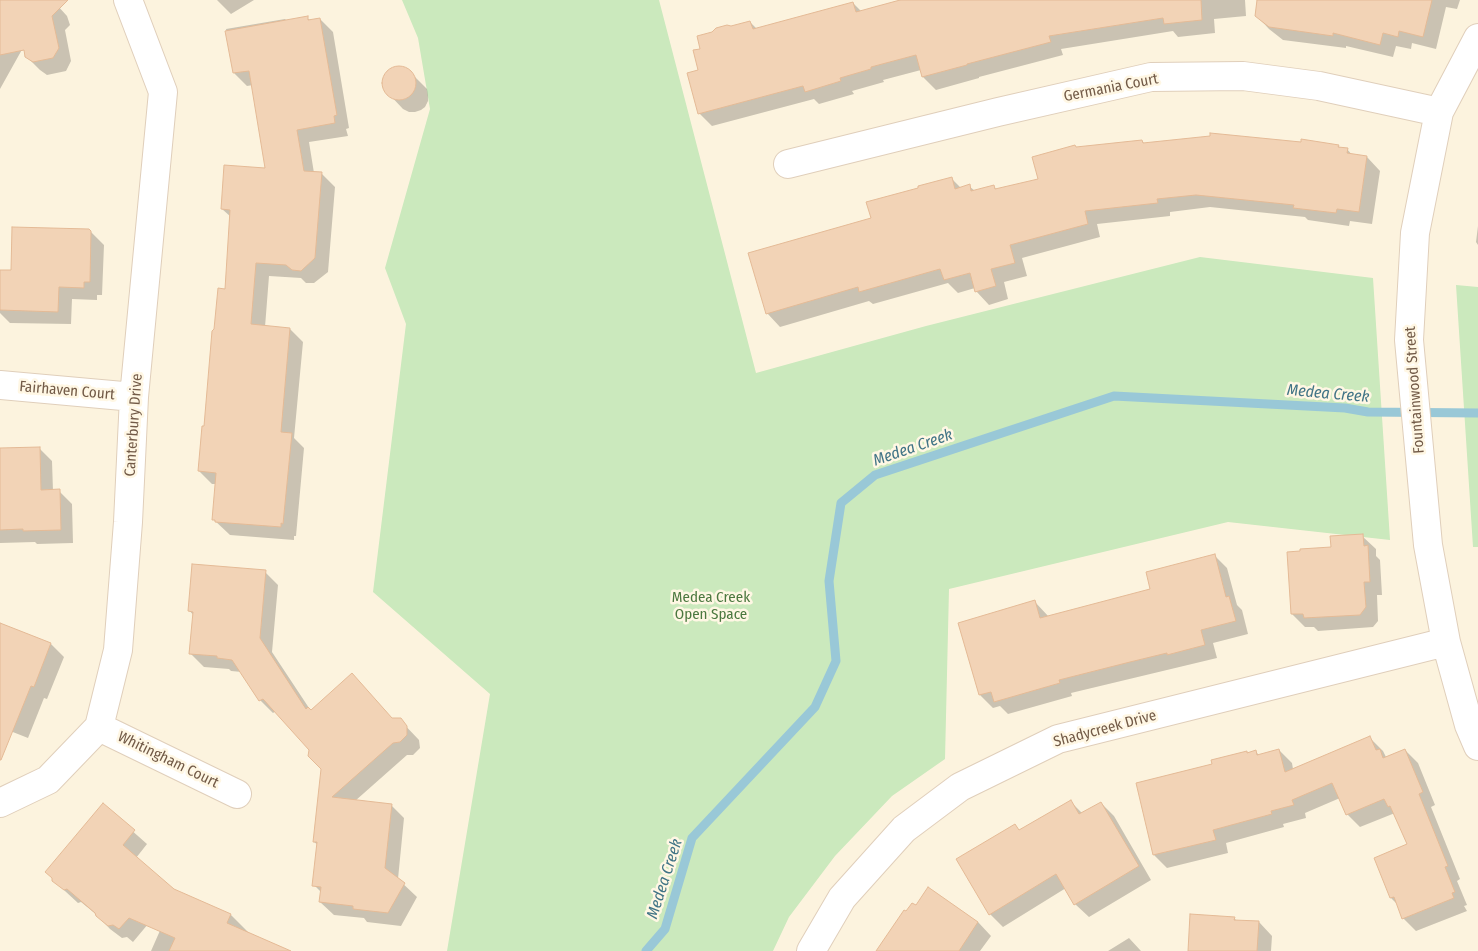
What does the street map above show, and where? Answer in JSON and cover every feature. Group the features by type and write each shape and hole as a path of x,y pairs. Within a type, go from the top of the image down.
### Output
{"street":[{"name":"Canterbury Drive","path":"0,803 48,780 99,726 118,650 128,522 134,397 163,92 128,0"},
{"name":"Fountainwood Street","path":"1478,38 1439,112 1415,233 1409,340 1428,545 1446,642 1469,725 1478,746"},
{"name":"Germania Court","path":"788,164 998,112 1151,77 1252,77 1319,86 1439,112"},
{"name":"Fairhaven Court","path":"0,385 134,397"},
{"name":"Shadycreek Drive","path":"811,951 842,898 904,829 960,787 1058,739 1446,642"},
{"name":"Whitingham Court","path":"99,726 237,794"}],"green space":[{"name":"Medea Creek Open Space","path":"402,0 659,0 756,373 926,326 1200,257 1373,278 1390,540 1228,522 949,589 945,759 892,796 835,856 789,917 773,951 447,951 490,694 373,592 406,324 385,268 430,109 418,38"},
{"path":"1456,285 1478,287 1478,547 1473,547"}],"building":[{"path":"0,0 68,0 52,16 59,48 53,58 33,62 25,57 24,50 0,55"},
{"path":"900,0 1201,0 1202,20 1164,24 1163,18 1049,36 1051,42 922,77 916,55 871,67 871,69 840,78 841,81 805,92 803,86 698,114 687,73 698,70 693,50 700,49 697,36 712,32 716,28 750,21 753,29 853,2 856,12"},
{"path":"1257,0 1432,0 1423,37 1399,31 1398,37 1383,33 1380,45 1333,33 1333,36 1269,27 1255,16"},
{"path":"308,16 308,20 320,18 337,115 334,116 335,123 297,130 304,171 322,172 315,258 301,271 292,270 286,265 256,263 251,324 290,328 281,432 292,433 283,524 281,523 281,527 215,522 215,520 212,520 216,473 198,471 218,288 225,289 230,210 221,209 224,165 265,168 249,71 233,73 225,31"},
{"path":"399,66 411,71 416,83 411,95 399,100 387,95 382,83 387,71"},
{"path":"1210,133 1301,142 1301,139 1339,145 1338,147 1348,148 1347,153 1367,156 1359,212 1337,209 1336,213 1293,208 1294,205 1196,195 1157,199 1158,203 1085,211 1088,224 1010,245 1015,263 991,269 996,286 975,292 970,273 944,280 940,269 859,292 858,287 766,314 748,253 871,218 866,202 952,177 955,189 970,184 971,191 994,185 995,189 1038,179 1032,157 1075,145 1076,147 1142,140 1143,143 1210,136"},
{"path":"12,227 89,229 91,231 90,282 84,282 84,288 59,287 58,312 0,310 0,270 11,270"},
{"path":"40,447 41,490 60,489 61,530 0,530 0,448"},
{"path":"1363,534 1364,546 1368,545 1370,582 1364,582 1366,607 1360,615 1304,618 1303,614 1291,614 1287,552 1300,551 1300,549 1331,547 1330,536"},
{"path":"1215,554 1226,597 1229,596 1236,621 1201,630 1205,645 1059,680 1060,683 994,702 991,692 979,695 958,623 1035,600 1040,618 1150,589 1146,572"},
{"path":"192,564 266,570 260,638 306,709 308,707 311,710 352,673 392,718 401,718 407,726 407,735 400,742 393,743 332,797 392,804 385,868 405,883 388,913 353,909 353,906 319,902 321,887 312,886 317,842 313,842 321,769 308,756 309,750 263,699 259,701 232,660 217,658 217,656 189,654 193,612 188,611"},
{"path":"0,623 51,643 34,687 31,686 1,760 0,760"},
{"path":"1370,736 1376,750 1380,749 1383,758 1405,749 1423,792 1419,794 1448,866 1445,867 1455,892 1452,893 1454,898 1402,919 1394,897 1390,898 1374,858 1407,844 1390,806 1388,807 1384,799 1346,815 1332,783 1292,800 1294,805 1271,811 1272,814 1213,830 1216,840 1153,855 1136,783 1212,764 1211,760 1256,750 1257,755 1279,749 1285,772"},
{"path":"1071,800 1079,814 1101,802 1139,866 1074,905 1056,874 989,915 956,859 1015,824 1019,830"},
{"path":"103,803 135,830 123,845 174,889 231,914 227,923 291,951 169,951 175,938 129,918 119,929 113,925 108,926 67,889 64,890 52,881 52,878 45,872"},
{"path":"928,887 978,922 959,951 876,951 904,910 906,911 912,903 916,905"},
{"path":"1190,914 1235,917 1234,920 1259,921 1257,951 1188,951"}],"waterway":[{"name":"Medea Creek","path":"646,951 665,929 692,838 815,707 836,661 829,581 841,503 875,475 1114,396 1345,408 1368,412 1478,413"}]}
